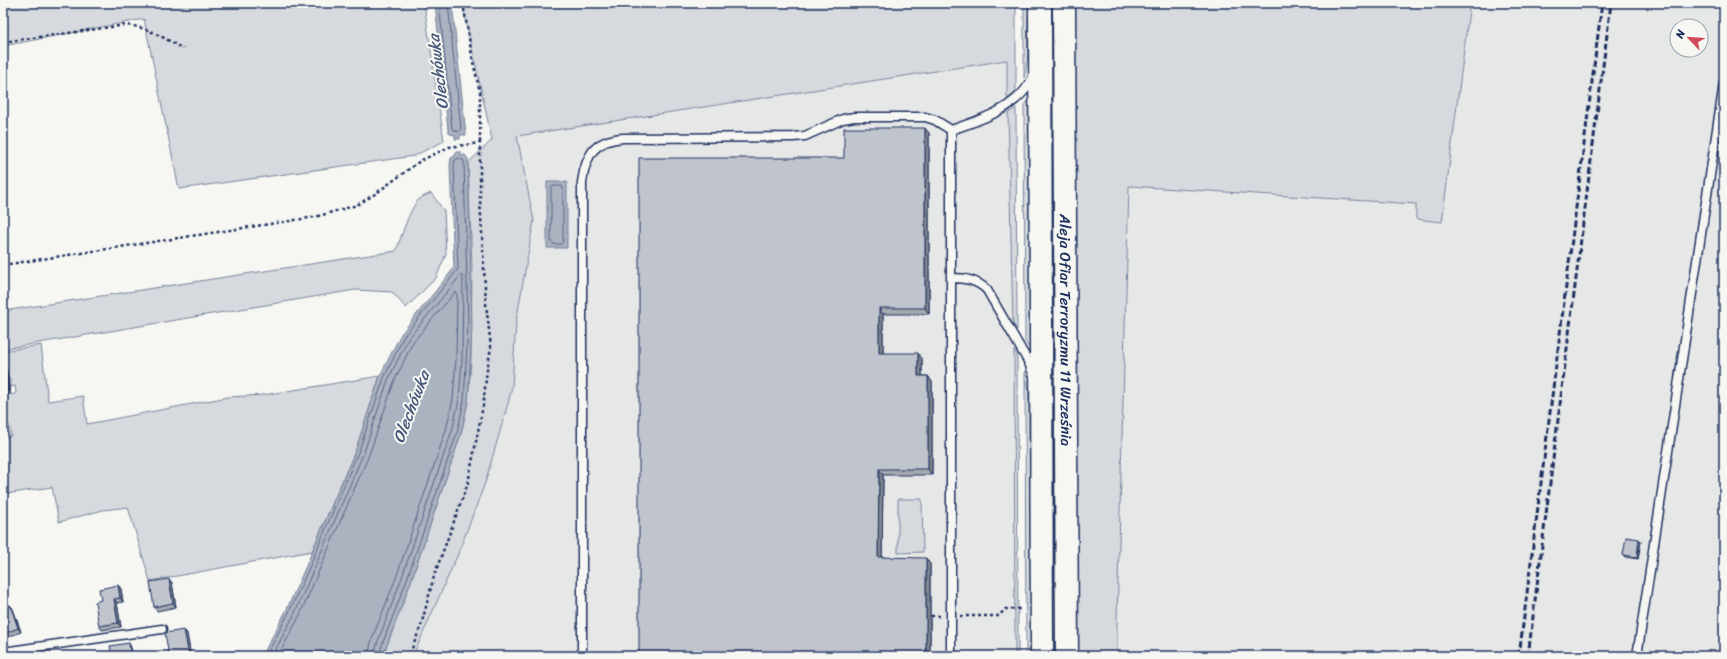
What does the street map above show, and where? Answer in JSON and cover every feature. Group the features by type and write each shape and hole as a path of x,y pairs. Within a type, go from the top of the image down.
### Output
{"street":[{"name":"Aleja Ofiar Terroryzmu 11 Września","path":"1040,3 1042,656"},
{"name":"Aleja Ofiar Terroryzmu 11 Września","path":"1064,3 1067,656"}],"lane":[{"path":"951,130 978,121 1008,106 1016,100 1028,88 1040,60"},
{"path":"1637,656 1724,82"},
{"path":"582,656 582,182 587,161 592,151 601,143 611,139 623,138 805,136 843,118 854,117 925,117 935,120 951,130"},
{"path":"951,130 951,656"},
{"path":"951,278 971,280 981,284 987,290 1029,363 1042,398"},
{"path":"3,652 162,629"}],"path":[{"path":"409,656 423,619 434,576 468,483 483,406 491,347 486,304 480,199 480,92 473,62 463,3"},
{"path":"3,42 126,25 139,26 157,33 183,49"},
{"path":"3,265 315,217 343,210 357,205 375,194 420,161 449,147 480,143"},
{"path":"931,616 999,616 1005,609 1020,609"}],"shaded area":[{"path":"3,3 424,3 444,141 414,156 179,189 144,19 3,46"},
{"path":"462,3 1016,3 1016,92 1007,99 1007,60 517,136 534,221 516,322 512,386 509,400 485,483 458,554 413,656 383,656 410,584 461,434 468,402 471,360 472,265 468,163 492,140"},
{"path":"1024,3 1030,3 1027,61 1024,78"},
{"path":"1047,3 1057,3 1059,656 1050,656"},
{"path":"1073,3 1470,3 1442,222 1416,219 1416,204 1129,186 1117,656 1075,656"},
{"path":"1470,3 1724,3 1724,656 1117,656 1129,186 1416,204 1441,222"},
{"path":"1008,60 1014,350 1015,656 413,656 458,554 485,483 512,387 516,322 533,234 533,209 517,136"},
{"path":"1032,100 1034,355 1025,342 1024,104"},
{"path":"1016,108 1017,330 1013,324 1008,113"},
{"path":"431,193 444,211 446,254 436,278 406,308 392,292 355,290 3,349 3,311 396,251 415,204 419,199"},
{"path":"41,345 48,401 83,396 87,424 228,397 263,395 380,376 356,449 312,551 150,581 128,507 103,510 59,522 52,487 5,494 3,485 3,438 11,436 9,425 3,425 3,397 4,395 15,394 16,392 15,386 10,387 10,379 8,378 5,366 3,351"},
{"path":"1014,350 1017,355 1018,656 1015,656"},
{"path":"1025,371 1029,391 1034,656 1026,656"},
{"path":"898,499 922,499 923,552 898,553"}],"water":[{"path":"435,3 452,3 466,135 460,135 460,139 455,139 455,135 450,134 448,130"},
{"name":"Olechówka","path":"456,152 461,152 461,155 465,155 468,159 472,327 468,402 461,434 410,584 383,656 262,656 286,611 356,449 380,376 401,334 454,268 450,165 451,158 455,156"},
{"path":"547,182 567,182 567,248 547,248"}],"building":[{"path":"844,128 925,128 925,308 879,308 879,353 918,353 918,376 928,376 928,469 879,469 878,557 926,558 926,656 639,656 639,158 844,158"},
{"path":"3,363 7,390 3,391"},
{"path":"1626,537 1639,539 1637,557 1623,555"},
{"path":"169,579 173,603 154,607 150,582"},
{"path":"118,585 120,598 114,599 118,623 99,626 95,602 101,600 99,589"},
{"path":"10,605 18,628 3,634 3,607"},
{"path":"184,630 189,656 169,656 165,633"},
{"path":"129,643 131,656 112,656 110,646"}],"railway":[{"path":"1519,656 1602,3"},
{"path":"1528,656 1611,3"}]}
